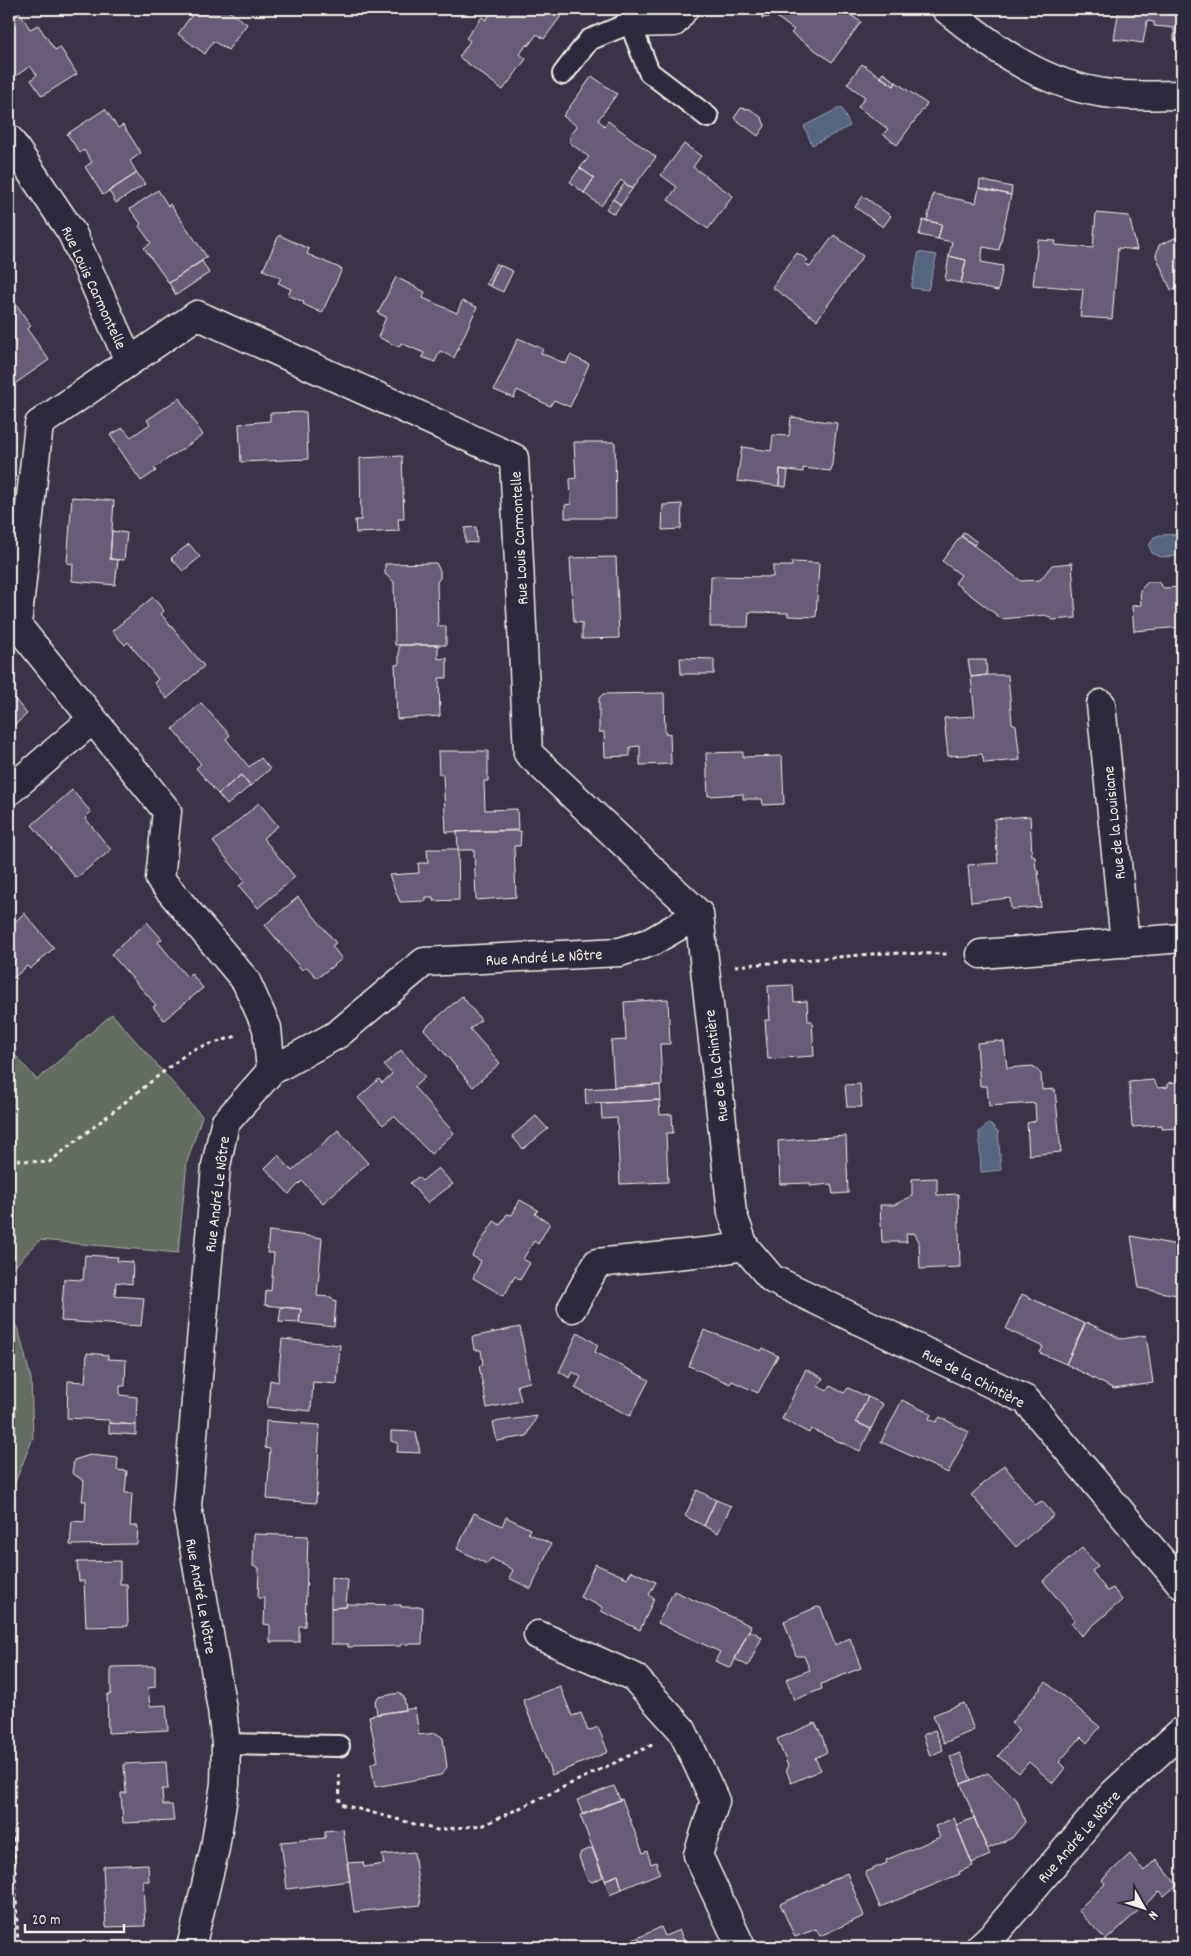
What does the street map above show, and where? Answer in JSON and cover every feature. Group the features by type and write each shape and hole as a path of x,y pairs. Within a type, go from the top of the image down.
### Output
{"street":[{"path":"630,23 674,22 684,9"},
{"path":"946,9 976,34 1013,60 1047,77 1092,90 1124,95 1182,95"},
{"name":"Rue Louis Carmontelle","path":"9,138 72,233 129,361"},
{"name":"Rue Louis Carmontelle","path":"271,1071 267,1028 246,982 160,879 167,811 18,625 39,424 197,315 514,458 528,753 699,914"},
{"name":"Rue de la Louisiane","path":"1101,704 1125,943"},
{"path":"9,791 93,719"},
{"name":"Rue de la Chintière","path":"699,914 732,1213 744,1246 772,1278 1026,1400 1182,1585"},
{"name":"Rue André Le Nôtre","path":"191,1947 223,1806 226,1744 222,1709 187,1506 216,1166 225,1123 271,1071 338,1034 424,962 620,952 651,942 699,914"},
{"path":"981,954 1182,938"},
{"path":"572,1308 597,1264 744,1246"},
{"path":"538,1635 634,1677 682,1730 716,1801 698,1855 741,1947"},
{"name":"Rue André Le Nôtre","path":"980,1947 995,1933 1113,1794 1182,1731"}],"lane":[{"path":"563,74 589,40 630,23 649,72 708,117"},
{"path":"226,1744 339,1746"}],"path":[{"path":"704,969 884,953 981,954"},
{"path":"9,1159 48,1164 191,1050 267,1028"},
{"path":"339,1746 340,1804 437,1830 484,1825 682,1730"},
{"path":"9,1814 14,1845 18,1947"}],"green space":[{"path":"112,1014 202,1116 187,1162 178,1253 40,1240 9,1272 9,1048 37,1080"},
{"path":"9,1312 19,1332 31,1379 33,1438 13,1487 9,1491"}],"water":[{"path":"841,107 850,126 812,145 804,126"},
{"path":"919,252 937,255 928,290 911,288"},
{"path":"1182,534 1182,556 1161,557 1152,553 1149,546 1154,537"},
{"path":"988,1124 998,1131 1001,1170 981,1172 979,1132"}],"building":[{"path":"17,9 30,29 38,25 55,50 60,47 77,74 42,96 31,80 37,75 30,66 16,76 9,65 9,12"},
{"path":"191,9 228,9 247,24 228,50 213,41 205,54 178,34 191,16 188,13"},
{"path":"494,9 550,9 561,16 544,39 537,34 528,46 527,44 520,54 526,59 503,90 459,57 470,41 466,38 482,17 486,20"},
{"path":"761,9 842,9 861,22 832,62 791,33 794,30 775,16 762,18"},
{"path":"1119,9 1182,9 1182,40 1174,40 1174,28 1154,26 1154,22 1147,21 1143,43 1114,39"},
{"path":"862,64 894,86 896,82 927,104 897,145 883,134 888,129 858,107 865,97 847,84"},
{"path":"883,73 896,82 894,86 880,77"},
{"path":"592,76 617,94 598,120 605,126 608,121 656,157 632,189 621,180 601,206 584,193 594,178 580,168 589,157 570,143 570,136 577,126 563,116"},
{"path":"741,108 750,109 762,118 765,126 758,136 734,118"},
{"path":"105,109 118,128 123,125 141,153 130,161 137,173 103,195 85,167 92,162 84,150 80,153 67,134"},
{"path":"684,144 701,156 693,167 733,196 708,229 668,200 677,187 661,175"},
{"path":"580,168 594,178 584,193 570,182"},
{"path":"137,173 145,184 116,203 109,191"},
{"path":"980,180 1012,187 1011,195 979,188"},
{"path":"625,183 632,189 621,205 613,199"},
{"path":"979,188 1011,195 999,250 983,247 981,262 1003,266 998,291 961,283 966,260 949,256 952,242 938,239 942,224 927,221 933,194 976,203"},
{"path":"158,190 207,257 169,283 144,248 151,243 130,209"},
{"path":"863,196 891,216 883,227 855,207"},
{"path":"613,199 621,205 614,214 606,209"},
{"path":"1096,213 1129,216 1137,250 1118,248 1112,319 1080,317 1083,289 1033,285 1038,240 1056,241 1055,245 1093,248"},
{"path":"923,220 942,224 938,239 919,235"},
{"path":"279,235 309,249 307,254 342,269 322,313 288,295 291,289 278,283 281,278 263,270"},
{"path":"834,235 863,256 817,320 772,287 797,253 808,260 805,263 810,267"},
{"path":"1182,235 1182,285 1171,290 1156,256 1159,245"},
{"path":"949,256 966,260 961,283 945,280"},
{"path":"202,261 209,273 176,295 169,283"},
{"path":"496,263 499,265 490,286 486,284"},
{"path":"499,265 513,271 503,292 490,286"},
{"path":"396,277 425,292 423,298 457,313 462,301 477,307 454,358 440,351 435,362 422,357 424,353 401,343 399,347 378,337 386,317 378,313"},
{"path":"9,293 14,301 9,305"},
{"path":"14,301 31,326 27,329 49,360 13,385 9,378 9,305"},
{"path":"518,338 543,349 541,353 566,364 570,355 589,364 570,407 554,400 550,406 517,390 514,398 494,390"},
{"path":"179,398 203,435 154,468 156,471 141,481 110,435 123,428 131,437 150,424 147,420"},
{"path":"306,412 308,459 241,462 239,424 270,421 270,413"},
{"path":"791,417 837,423 831,471 803,468 803,472 780,469 779,486 737,481 742,447 771,451 773,435 789,436"},
{"path":"574,442 615,442 616,518 565,518 565,505 571,504 570,479 576,478"},
{"path":"402,456 404,519 398,519 399,531 356,533 355,520 361,520 360,458"},
{"path":"780,469 788,471 786,487 779,486"},
{"path":"72,497 114,501 110,559 118,560 115,585 72,581 73,564 67,563"},
{"path":"682,504 681,529 662,530 663,505"},
{"path":"476,527 477,543 465,542 465,528"},
{"path":"112,531 127,533 124,560 110,559"},
{"path":"964,532 977,542 974,545 961,536"},
{"path":"961,536 1021,581 1040,580 1052,565 1072,563 1076,618 1053,620 1046,615 1002,619 955,583 961,575 942,561"},
{"path":"189,544 200,557 183,571 171,558"},
{"path":"616,557 619,638 582,639 582,623 574,622 570,558"},
{"path":"792,562 819,563 816,617 788,616 788,613 749,612 748,627 710,627 711,576 773,577 773,566 792,566"},
{"path":"436,563 440,571 440,578 437,582 438,626 446,626 446,645 395,645 394,582 385,574 385,564"},
{"path":"1148,582 1158,582 1164,588 1182,587 1182,627 1134,631 1132,606 1141,605 1140,590"},
{"path":"153,597 164,611 161,614 204,666 167,699 154,683 158,679 128,642 125,645 112,631"},
{"path":"399,645 438,645 438,659 447,658 447,678 439,678 440,716 397,719 395,665 399,664"},
{"path":"680,658 714,659 714,674 681,674"},
{"path":"968,660 986,660 987,675 971,677"},
{"path":"1008,675 1012,723 1016,725 1020,760 984,763 982,754 948,756 944,718 975,716 971,677"},
{"path":"9,692 27,714 9,730"},
{"path":"664,693 665,734 670,733 671,764 640,765 640,746 630,747 630,756 605,757 604,732 599,732 599,698 603,694"},
{"path":"201,703 230,735 226,739 249,767 261,758 270,769 250,786 241,775 218,794 196,768 201,764 173,729"},
{"path":"438,751 488,751 488,781 484,781 485,810 517,809 518,830 446,832 443,774 439,774"},
{"path":"743,752 743,757 782,756 784,804 763,805 762,799 743,799 743,794 708,796 706,753"},
{"path":"241,775 250,786 227,805 218,794"},
{"path":"72,790 91,812 85,818 111,850 76,878 32,825"},
{"path":"259,803 278,826 263,838 295,877 258,908 239,886 245,881 213,842"},
{"path":"1030,816 1032,856 1035,857 1036,870 1038,871 1041,907 1011,909 1010,898 971,902 968,865 998,863 994,819"},
{"path":"521,831 520,846 514,846 516,897 476,900 474,850 458,850 457,832"},
{"path":"427,849 458,849 459,900 433,901 433,897 426,897 426,901 400,902 389,875 419,873 418,863 428,863"},
{"path":"298,897 336,943 332,946 342,959 317,978 307,967 302,970 265,925"},
{"path":"24,913 54,948 30,969 27,966 9,982 9,922 13,924"},
{"path":"147,922 162,939 158,942 187,977 191,973 203,988 164,1020 153,1007 156,1005 111,954"},
{"path":"793,985 794,1002 807,1001 808,1021 812,1021 814,1056 768,1059 765,1020 770,1020 768,986"},
{"path":"462,996 481,1020 470,1029 500,1063 473,1087 424,1029"},
{"path":"668,999 670,1044 660,1044 662,1085 614,1087 611,1041 626,1040 624,1002"},
{"path":"1004,1042 1007,1068 1033,1066 1041,1074 1042,1090 1055,1089 1061,1152 1029,1155 1027,1123 1036,1121 1035,1103 989,1106 987,1086 980,1086 977,1043"},
{"path":"401,1050 425,1077 414,1087 454,1133 431,1154 394,1116 383,1125 358,1098 379,1079 382,1083 392,1074 384,1065"},
{"path":"1153,1080 1158,1088 1168,1087 1168,1083 1182,1081 1182,1128 1162,1129 1162,1125 1132,1127 1129,1082"},
{"path":"860,1084 862,1107 847,1107 845,1085"},
{"path":"660,1085 661,1100 586,1104 585,1089"},
{"path":"659,1100 660,1115 672,1114 673,1133 666,1133 668,1182 620,1184 617,1118 602,1119 601,1103"},
{"path":"536,1116 548,1129 523,1149 512,1136"},
{"path":"338,1130 368,1163 323,1203 302,1181 289,1194 265,1168 278,1155 292,1171"},
{"path":"846,1136 848,1193 833,1194 831,1184 810,1186 810,1183 780,1184 778,1141"},
{"path":"438,1168 453,1184 427,1203 410,1183 418,1177 422,1181"},
{"path":"937,1178 937,1195 958,1194 960,1267 920,1269 919,1241 914,1233 906,1234 907,1242 882,1242 880,1205 894,1205 912,1196 912,1179"},
{"path":"520,1200 538,1210 535,1214 550,1223 538,1244 534,1241 523,1259 530,1263 520,1280 515,1276 504,1296 473,1278 481,1261 472,1256 494,1221 500,1225 507,1214 512,1215"},
{"path":"269,1231 322,1238 317,1296 331,1297 336,1302 334,1327 299,1323 301,1309 265,1305 266,1290 271,1291 274,1253 267,1253"},
{"path":"1131,1236 1182,1246 1182,1296 1139,1288"},
{"path":"85,1255 118,1257 117,1261 133,1262 132,1284 116,1282 115,1296 144,1298 141,1326 61,1321 64,1279 83,1280"},
{"path":"1022,1294 1085,1324 1066,1364 1040,1353 1043,1347 1006,1329"},
{"path":"281,1307 301,1309 299,1323 279,1322"},
{"path":"1086,1322 1122,1339 1146,1335 1153,1383 1114,1389 1066,1364"},
{"path":"520,1327 530,1382 517,1385 521,1401 487,1408 479,1366 483,1364 481,1350 474,1350 472,1337"},
{"path":"704,1330 761,1351 763,1348 778,1356 758,1393 732,1381 730,1384 689,1366"},
{"path":"578,1332 598,1345 595,1352 649,1380 630,1416 575,1388 581,1377 573,1372 570,1378 559,1372"},
{"path":"282,1339 340,1345 337,1384 313,1382 311,1411 267,1407 270,1380 278,1382"},
{"path":"87,1353 108,1355 108,1359 126,1360 125,1386 120,1386 120,1395 137,1397 136,1425 109,1423 109,1420 67,1418 68,1381 85,1382"},
{"path":"806,1369 823,1378 818,1386 827,1391 830,1386 844,1393 848,1388 868,1397 856,1422 871,1429 860,1451 811,1429 809,1433 782,1419"},
{"path":"868,1397 883,1404 871,1429 856,1422"},
{"path":"902,1400 931,1414 929,1419 936,1422 940,1417 969,1432 948,1473 881,1442"},
{"path":"537,1416 527,1436 497,1441 493,1422"},
{"path":"266,1421 320,1425 316,1503 267,1499 270,1449 265,1448"},
{"path":"109,1423 136,1425 136,1435 109,1433"},
{"path":"391,1431 416,1432 420,1453 397,1452 398,1443 391,1441"},
{"path":"90,1455 118,1458 117,1470 127,1471 125,1493 132,1493 130,1526 138,1526 137,1544 70,1545 72,1521 85,1522 86,1501 82,1501 84,1481 72,1473 74,1460"},
{"path":"1004,1465 1035,1505 1042,1501 1054,1515 1016,1547 971,1495"},
{"path":"697,1490 716,1500 704,1526 685,1516"},
{"path":"716,1500 731,1506 718,1533 704,1526"},
{"path":"474,1513 502,1526 506,1517 530,1529 528,1533 551,1544 531,1589 509,1578 513,1570 491,1558 487,1564 457,1549"},
{"path":"254,1534 308,1536 305,1626 299,1626 299,1642 270,1642 270,1625 264,1624 265,1598 258,1598 259,1568 253,1566"},
{"path":"1082,1548 1098,1566 1092,1571 1107,1591 1113,1588 1122,1600 1081,1636 1071,1623 1075,1620 1043,1581"},
{"path":"120,1561 120,1584 127,1584 128,1626 86,1627 84,1581 79,1581 77,1562"},
{"path":"595,1564 627,1578 632,1571 656,1582 649,1595 654,1599 640,1630 601,1611 603,1607 580,1597"},
{"path":"331,1577 348,1580 346,1607 331,1608"},
{"path":"674,1591 751,1626 731,1668 715,1661 720,1652 658,1623"},
{"path":"347,1604 423,1607 422,1644 348,1647 348,1644 331,1644 331,1608 346,1607"},
{"path":"817,1607 821,1608 835,1645 850,1638 861,1668 821,1684 822,1689 794,1700 786,1679 810,1670 804,1656 796,1656 784,1621"},
{"path":"749,1630 762,1637 748,1666 735,1659"},
{"path":"155,1666 155,1687 148,1688 150,1706 166,1705 168,1730 108,1733 107,1695 111,1694 111,1667"},
{"path":"1046,1682 1100,1727 1087,1743 1081,1737 1059,1762 1065,1768 1053,1783 1029,1762 1019,1773 998,1756 1019,1730 1011,1723"},
{"path":"560,1686 572,1716 581,1713 588,1731 598,1727 608,1752 552,1775 523,1700"},
{"path":"399,1693 404,1697 406,1710 377,1714 375,1701 379,1697"},
{"path":"964,1703 974,1730 944,1743 933,1715"},
{"path":"415,1708 419,1735 436,1733 443,1738 447,1767 441,1775 375,1787 371,1764 378,1761 369,1716"},
{"path":"815,1723 827,1752 815,1758 821,1770 791,1783 786,1769 788,1766 777,1739"},
{"path":"935,1730 943,1750 930,1756 923,1735"},
{"path":"960,1753 971,1780 961,1784 950,1757"},
{"path":"166,1762 168,1789 162,1789 163,1805 172,1805 174,1821 123,1823 121,1793 126,1793 124,1764"},
{"path":"988,1773 1017,1800 1025,1822 1012,1838 987,1849 961,1784"},
{"path":"614,1786 620,1800 583,1815 577,1800"},
{"path":"622,1799 643,1853 647,1851 651,1864 656,1862 660,1873 622,1889 618,1875 605,1880 580,1815"},
{"path":"954,1818 973,1866 959,1872 960,1874 880,1907 865,1872 887,1863 886,1860 940,1837 935,1826"},
{"path":"974,1818 990,1855 972,1863 956,1825"},
{"path":"343,1829 350,1881 287,1889 281,1842 325,1838 325,1831"},
{"path":"592,1848 603,1877 592,1882 587,1879 579,1857 581,1852"},
{"path":"414,1852 421,1905 354,1912 347,1863 363,1862 364,1867 384,1864 382,1855"},
{"path":"1130,1854 1144,1871 1156,1859 1177,1885 1164,1896 1160,1891 1106,1940 1078,1910 1105,1884 1102,1880"},
{"path":"148,1864 149,1881 143,1881 145,1926 106,1927 103,1866"},
{"path":"847,1873 864,1916 820,1936 816,1929 795,1937 780,1904"},
{"path":"618,1875 622,1889 610,1895 605,1880"},
{"path":"661,1927 665,1936 679,1930 687,1947 618,1947"}]}
